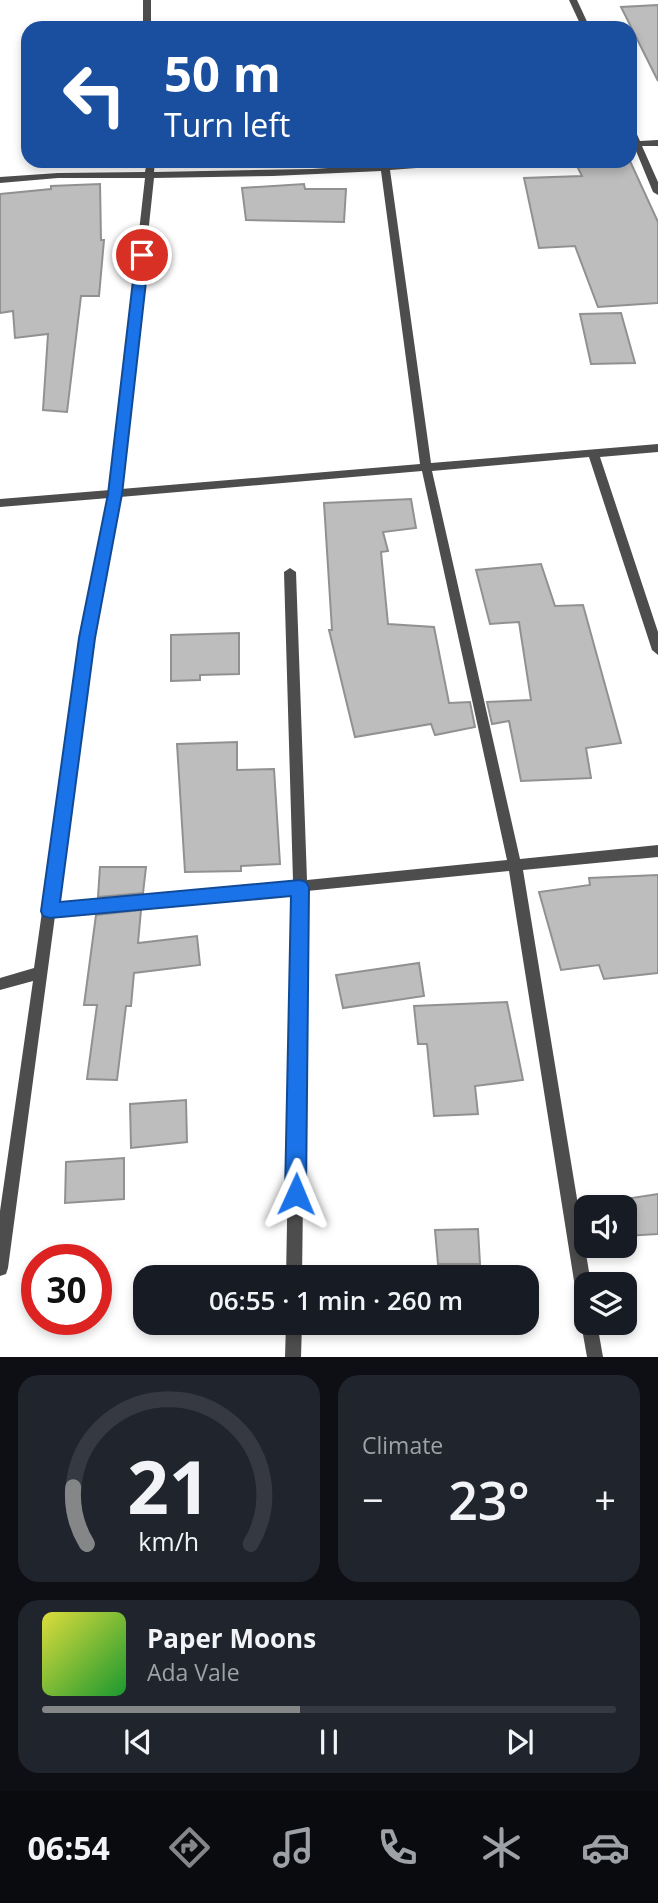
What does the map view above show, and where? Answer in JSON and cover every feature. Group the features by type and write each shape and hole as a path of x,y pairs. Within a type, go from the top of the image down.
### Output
{"street":[{"path":"146,0 147,21"},
{"path":"573,0 583,21"},
{"path":"637,144 658,143"},
{"path":"637,150 658,192"},
{"path":"0,1268 87,638 115,494 152,168"},
{"path":"0,180 41,175 152,175 404,168"},
{"path":"385,170 426,467 515,864 581,1272"},
{"path":"0,503 658,448"},
{"path":"593,453 658,650"},
{"path":"290,572 300,887 294,1265"},
{"path":"50,911 658,850"},
{"path":"0,984 41,972"},
{"path":"293,1357 294,1335"},
{"path":"591,1335 594,1357"}],"building":[{"path":"658,5 658,81 637,39 637,21 628,21 621,7"},
{"path":"578,168 633,168 658,222 658,303 598,307 575,246 539,248 524,178 582,176"},
{"path":"100,184 101,240 104,240 99,296 81,296 67,412 43,410 48,334 15,338 13,311 0,313 0,194 51,189 51,186"},
{"path":"304,184 305,189 346,189 344,222 246,220 242,188"},
{"path":"621,313 635,363 591,364 580,314"},
{"path":"411,499 416,528 383,532 388,551 381,552 388,624 434,627 449,703 470,702 475,727 435,735 431,724 355,737 329,630 332,630 324,503"},
{"path":"541,564 555,606 583,605 621,743 586,748 591,778 521,781 509,721 492,724 487,702 531,700 519,622 490,624 476,570"},
{"path":"239,633 239,674 200,675 200,680 171,681 171,635"},
{"path":"237,742 237,770 274,769 280,864 241,866 241,871 185,872 177,744"},
{"path":"100,867 146,867 143,893 98,897"},
{"path":"658,875 658,973 604,979 599,965 561,970 539,892 590,885 589,878"},
{"path":"141,910 138,943 197,936 200,965 134,973 131,1006 126,1006 117,1080 87,1079 97,1005 84,1005 96,915"},
{"path":"419,963 424,996 343,1008 336,975"},
{"path":"507,1002 523,1080 475,1086 478,1114 434,1116 427,1044 418,1044 414,1006"},
{"path":"186,1100 187,1142 131,1148 130,1104"},
{"path":"124,1158 124,1199 65,1203 66,1162"},
{"path":"658,1194 658,1234 637,1235 637,1197"},
{"path":"478,1229 480,1264 438,1264 435,1230"}],"route":[{"path":"142,255 115,494 87,638 50,911 300,887 296,1194"}]}
